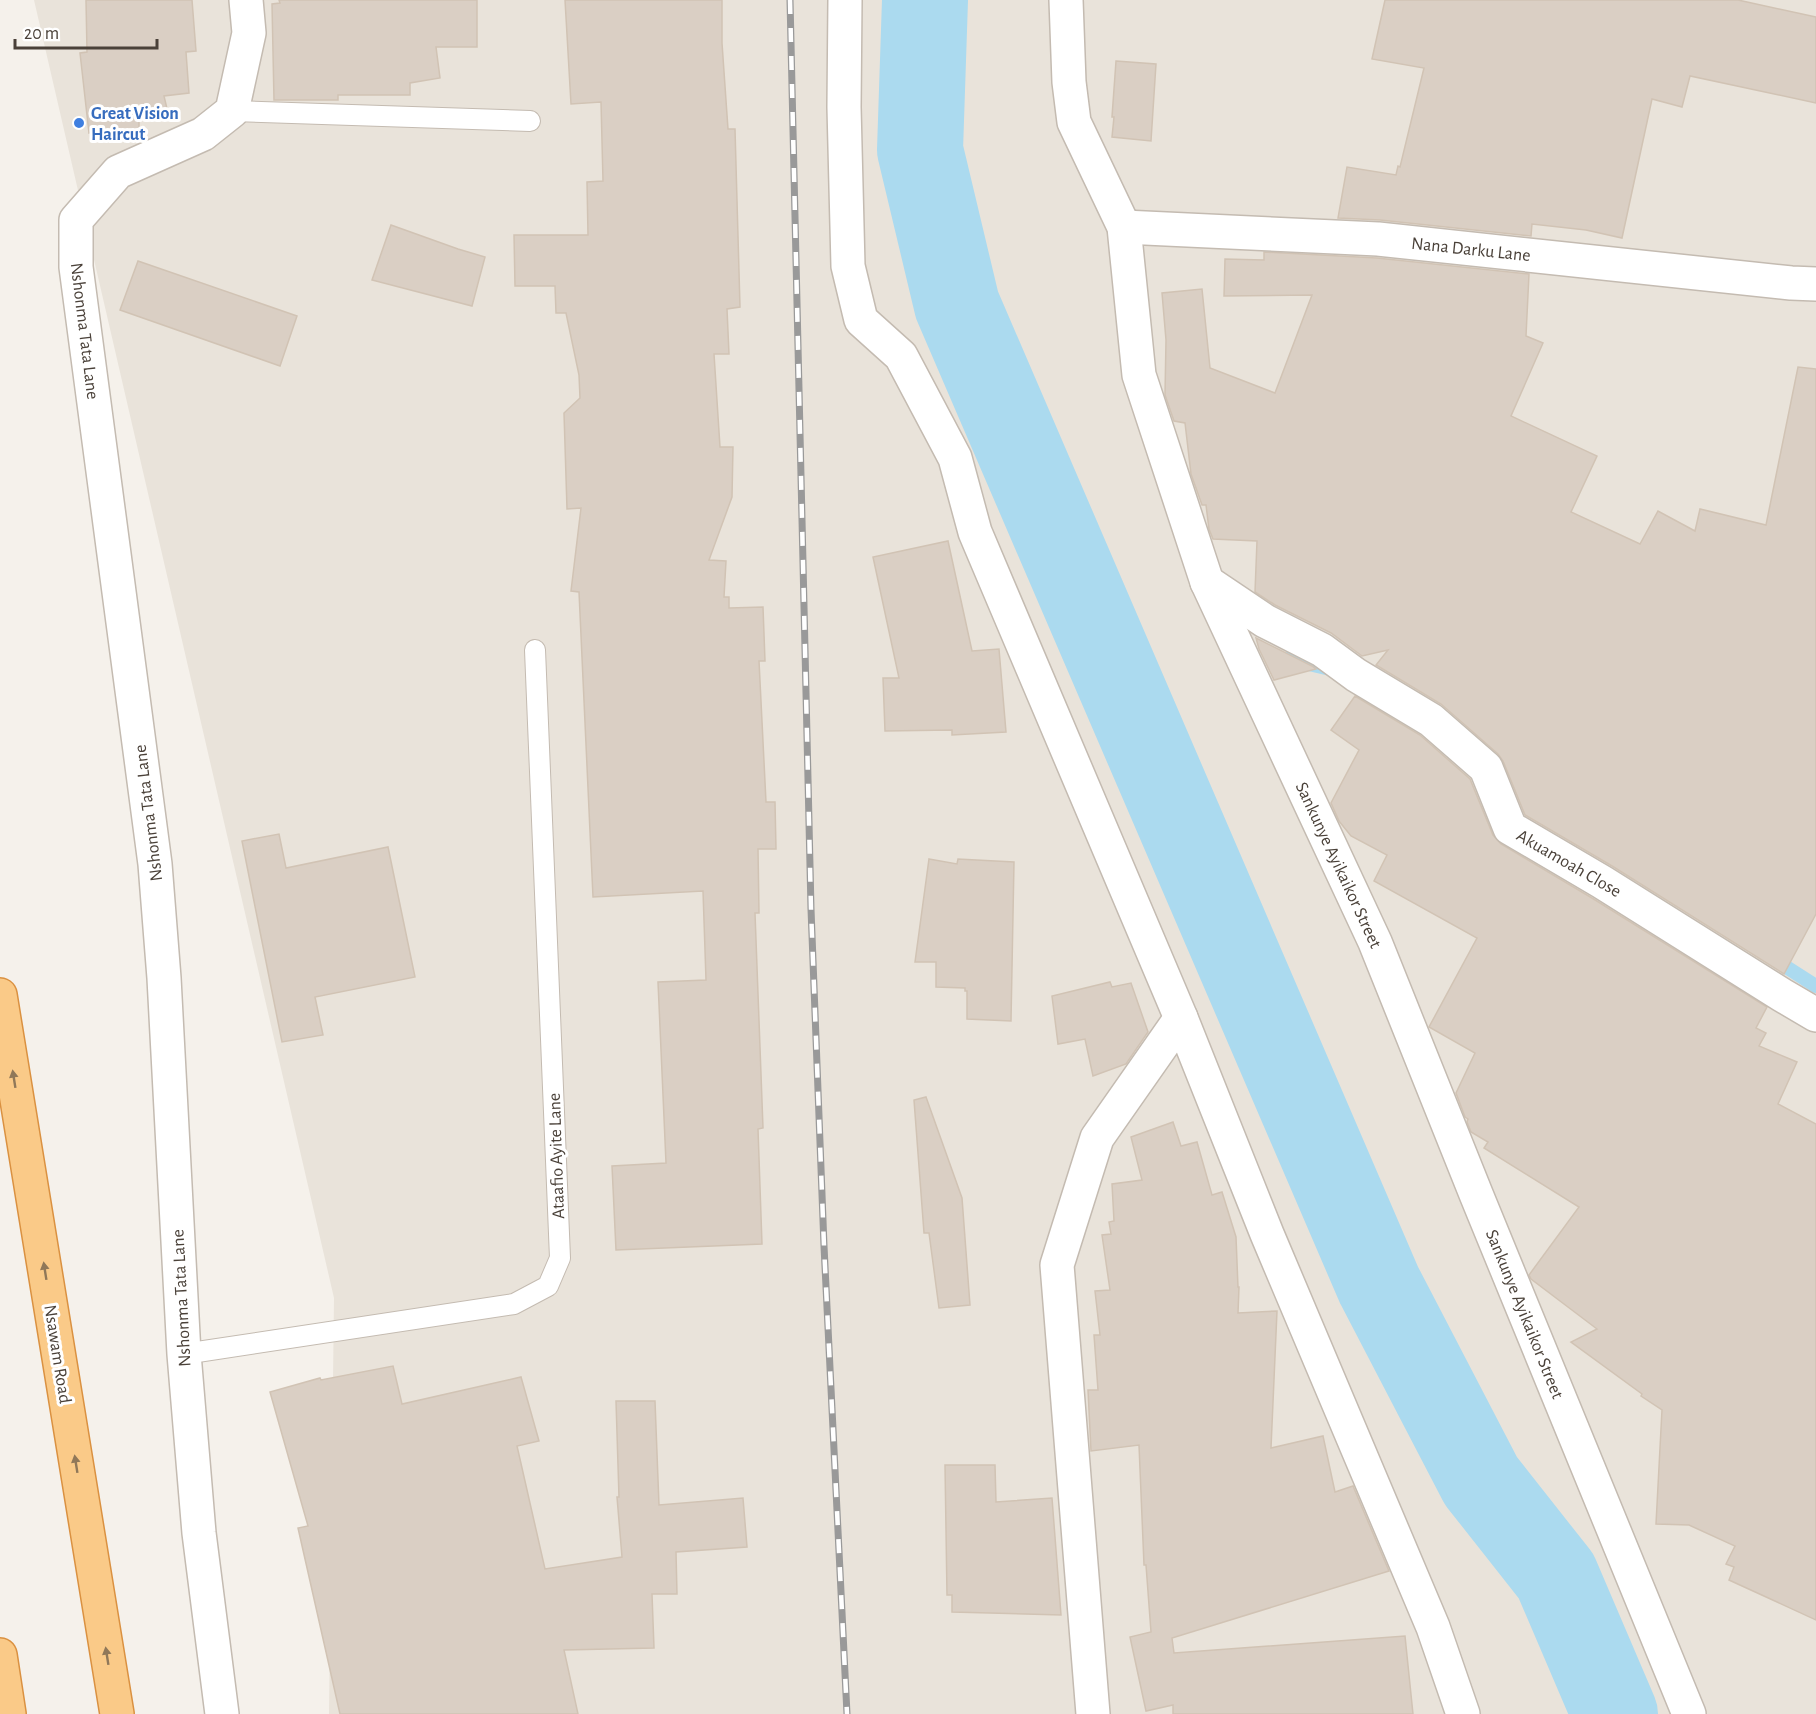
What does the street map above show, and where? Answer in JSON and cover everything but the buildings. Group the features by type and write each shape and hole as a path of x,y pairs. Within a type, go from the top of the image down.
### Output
{"highway":[{"name":"Nsawam Road","path":"0,995 117,1714"},
{"path":"0,1654 9,1714"}],"street":[{"path":"232,111 249,33 246,0"},
{"path":"845,0 844,107 848,266 861,320 901,356 955,458 975,532 1181,1018 1267,1234 1433,1627 1463,1714"},
{"name":"Sankunye Ayikaikor Street","path":"1066,0 1069,82 1074,122 1124,226 1139,375 1208,582 1375,942 1689,1714"},
{"name":"Nshonma Tata Lane","path":"222,1714 199,1533 184,1353 164,978 155,864 76,267 76,220 118,172 203,134 232,111"},
{"name":"Nana Darku Lane","path":"1124,226 1378,239 1816,284"},
{"name":"Akuamoah Close","path":"1208,582 1265,621 1322,650 1356,675 1431,720 1486,768 1510,828 1602,882 1816,1015"},
{"path":"1093,1714 1057,1265 1097,1138 1181,1018"}],"lane":[{"path":"232,111 530,122"},
{"name":"Ataafio Ayite Lane","path":"184,1353 514,1304 548,1286 560,1258 535,650"}],"shaded area":[{"path":"34,0 1816,0 1816,1714 329,1714 334,1298"}],"waterway":[{"path":"925,0 920,150 957,305 1379,1285 1481,1481 1556,1576 1615,1714"},
{"path":"1288,659 1330,669"},
{"path":"1772,958 1816,986"}],"railway":[{"path":"790,0 811,909 824,1246 847,1714"}],"place":[{"name":"Great Vision Haircut","path":"79,123"}]}
